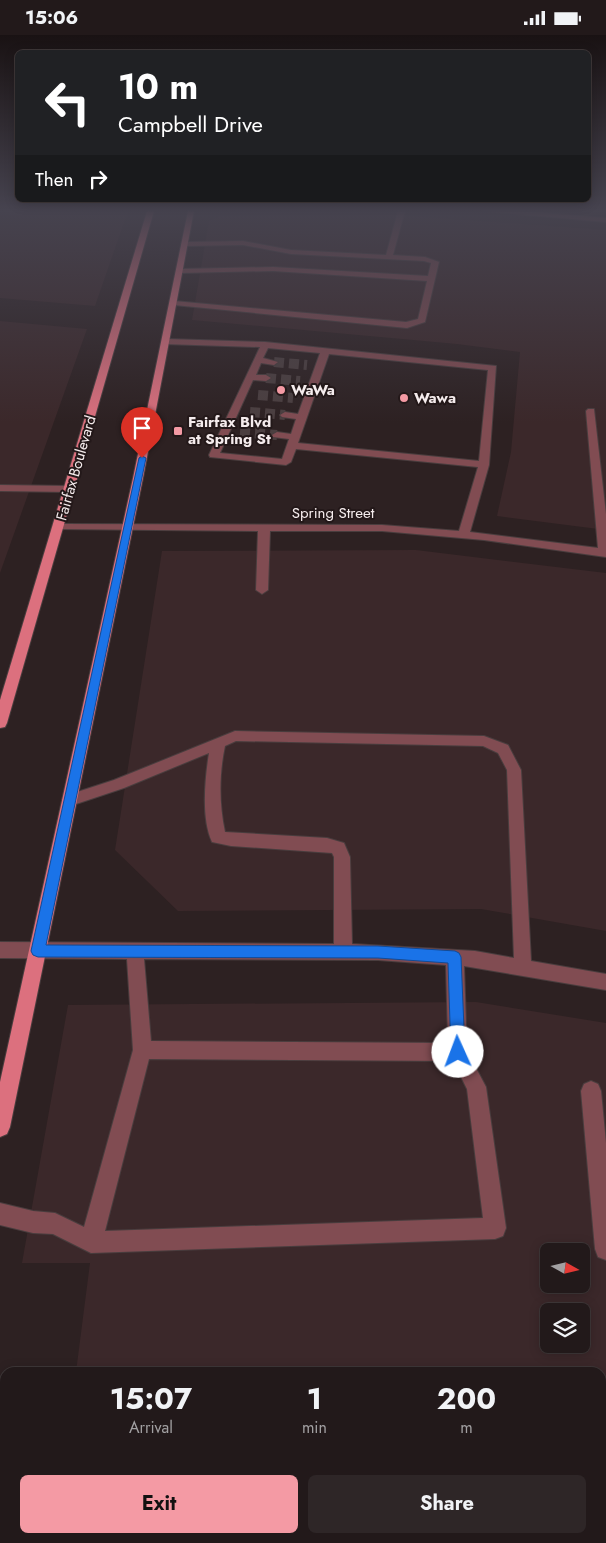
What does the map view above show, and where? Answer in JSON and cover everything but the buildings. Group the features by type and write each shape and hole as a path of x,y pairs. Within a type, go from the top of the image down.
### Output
{"main road":[{"name":"Fairfax Boulevard","path":"0,723 130,281"},
{"path":"0,1127 128,527 178,281"}],"street":[{"path":"174,303 408,325 422,320 431,281"},
{"path":"166,342 264,345 493,368 484,465 464,534"},
{"path":"264,345 250,377 246,394 214,455 286,462 302,417 304,399 310,382 320,366 326,350"},
{"path":"258,360 274,362"},
{"path":"307,365 320,366"},
{"path":"250,377 266,378"},
{"path":"591,411 605,553"},
{"path":"285,415 302,417"},
{"path":"225,431 240,432"},
{"path":"277,435 293,441 484,465"},
{"path":"0,488 70,489"},
{"name":"Spring Street","path":"59,527 382,528 464,534 605,553"},
{"path":"262,590 264,527"},
{"path":"70,800 119,784 235,736 484,741 502,749 514,770 523,967"},
{"path":"219,743 215,758 214,825 218,837 231,840 328,845 338,848 342,857 344,952"},
{"path":"0,951 378,952 455,957 606,982"},
{"path":"91,1242 142,1050 135,951"},
{"path":"0,1214 33,1222 55,1224 91,1242 495,1228 476,1087 458,1052 455,957"},
{"path":"142,1050 458,1052"},
{"path":"591,1091 606,1249"}],"shaded area":[{"path":"0,281 104,281 95,306 0,298"},
{"path":"199,281 606,281 606,530 497,516 511,452 520,352 457,344 192,320"},
{"path":"0,321 87,329 0,573"},
{"path":"416,550 606,573 606,931 481,909 178,911 115,850 162,551"},
{"path":"476,1002 606,1023 606,1367 77,1367 90,1263 22,1263 68,1005"}],"tunnel":[{"path":"274,362 307,365"},
{"path":"266,378 300,381"},
{"path":"258,395 293,398"},
{"path":"250,412 285,415"},
{"path":"240,432 277,435"}],"place":[{"name":"WaWa","path":"281,390"},
{"name":"Wawa","path":"404,398"},
{"name":"Fairfax Blvd at Spring St","path":"178,431"}],"route":[{"path":"142,458 38,951 378,952 455,957 458,1052"}]}
